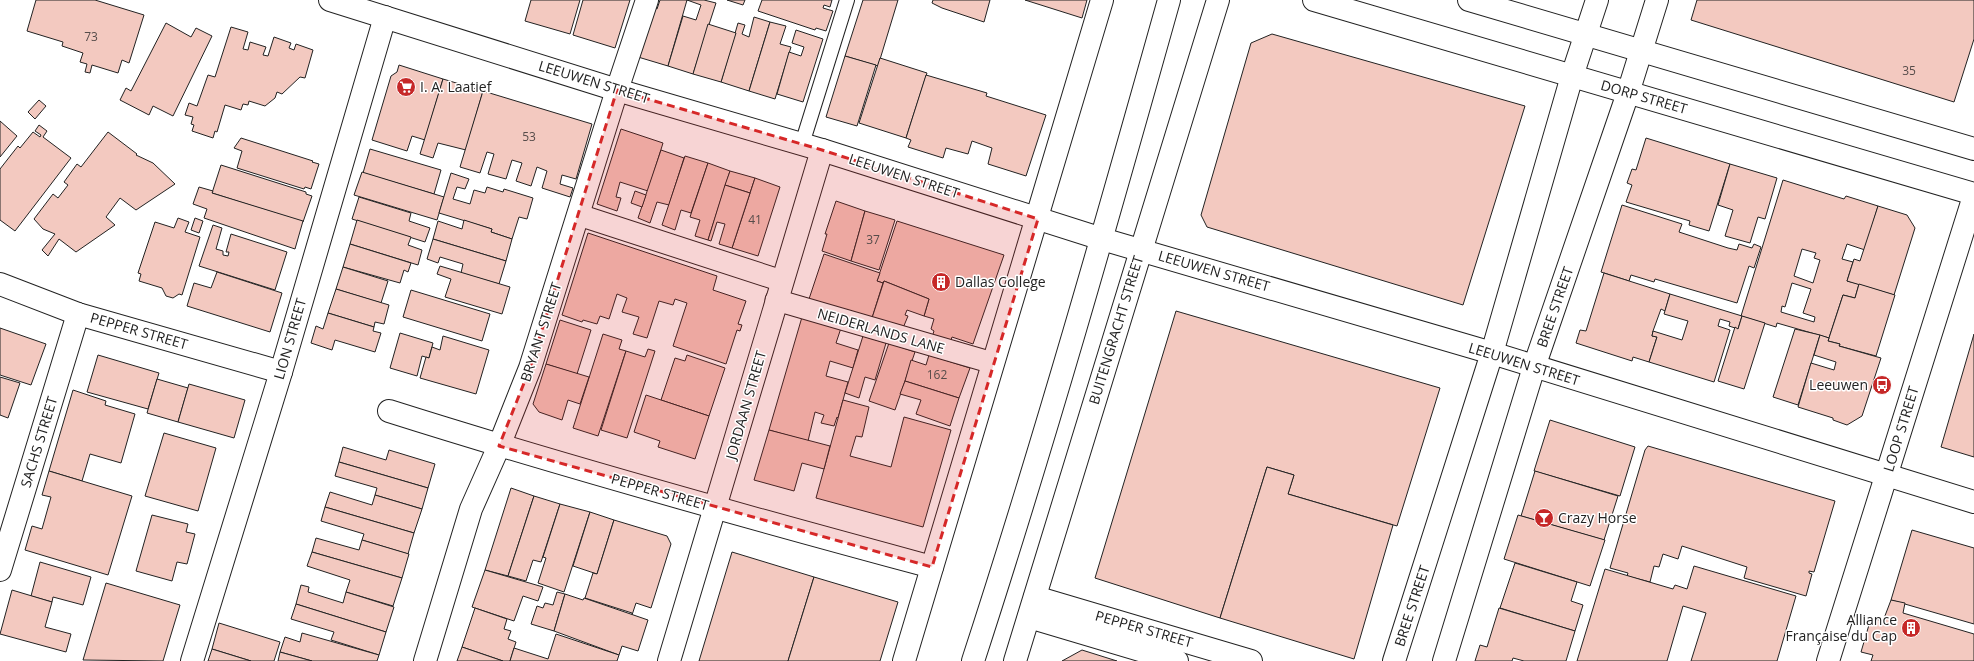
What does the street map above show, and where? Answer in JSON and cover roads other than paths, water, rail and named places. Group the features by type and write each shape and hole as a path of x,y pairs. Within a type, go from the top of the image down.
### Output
{"street":[{"name":"LEEUWEN STREET","path":"330,0 617,90 822,150 1102,239 1492,353 1974,502"},
{"name":"BRYANT STREET","path":"425,661 471,509 499,446 530,368 617,90 647,0"},
{"path":"904,661 1038,219 1102,0"},
{"path":"972,661 1000,577 1102,239 1169,0"},
{"name":"BUITENGRACHT STREET","path":"1016,661 1140,250 1218,0"},
{"name":"DORP STREET","path":"1314,0 1974,195"},
{"path":"1469,0 1974,149"},
{"name":"BREE STREET","path":"1394,661 1492,353 1572,76 1597,0"},
{"name":"BREE STREET","path":"1444,661 1534,367 1628,93 1657,0"},
{"name":"LION STREET","path":"192,661 281,372 385,17"},
{"name":"JORDAAN STREET","path":"669,661 822,150"},
{"name":"LOOP STREET","path":"1828,661 1974,195"},
{"name":"NEIDERLANDS LANE","path":"579,215 779,291 986,361"},
{"name":"PEPPER STREET","path":"0,284 78,314 281,372"},
{"name":"SACHS STREET","path":"0,570 78,314"},
{"name":"PEPPER STREET","path":"389,411 499,446 715,509 932,567"},
{"name":"PEPPER STREET","path":"1032,607 1211,655 1251,661"},
{"name":"PEPPER STREET","path":"1032,607 1177,661"}],"lane":[{"path":"802,144 847,0"}],"place":[{"name":"I. A. Laatief","path":"406,87"},
{"name":"Dallas College","path":"941,282"},
{"name":"Leeuwen","path":"1882,385"},
{"name":"Crazy Horse","path":"1544,518"},
{"name":"Alliance Française du Cap","path":"1911,628"}]}
